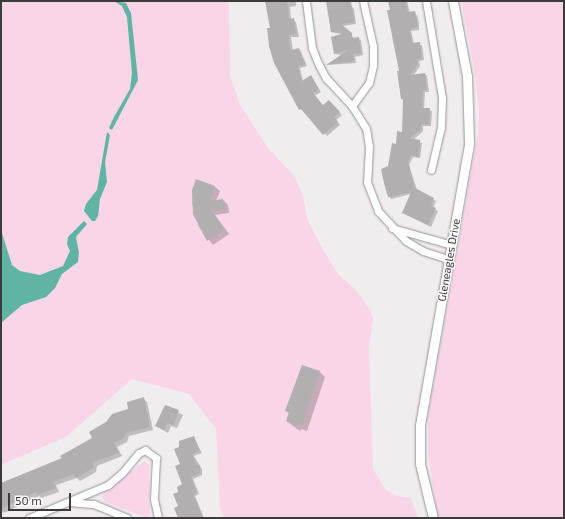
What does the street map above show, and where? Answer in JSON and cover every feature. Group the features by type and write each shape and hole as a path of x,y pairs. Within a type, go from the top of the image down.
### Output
{"street":[{"path":"306,1 314,56 326,78 363,120 369,137 367,171 371,194 378,211 392,228 415,247 450,260"},
{"path":"352,106 369,82 373,65 373,46 363,1"},
{"path":"426,1 442,98 441,127 432,170"},
{"name":"Gleneagles Drive","path":"433,518 420,464 419,431 450,260 469,143 470,114 467,76 453,1"},
{"path":"392,228 452,245"},
{"path":"29,518 108,485 122,473 139,453 145,450 156,458 154,499 158,518"},
{"path":"69,502 94,504 127,518"}],"shaded area":[{"path":"1,1 229,1 230,75 240,105 268,148 295,177 303,196 308,221 338,274 356,290 371,311 373,319 369,347 373,469 385,489 397,496 411,498 418,518 223,518 220,508 216,429 189,394 132,379 66,437 1,465"},
{"path":"114,1 126,3 131,13 138,80 112,130 109,128 130,89 132,73 127,17 122,6"},
{"path":"461,1 564,1 564,518 439,518 437,513 428,455 428,415 478,134 479,111 474,69"},
{"path":"107,132 110,135 105,162 107,182 100,199 98,216 95,221 92,221 84,211 86,204 97,190"},
{"path":"84,221 87,224 76,237 79,253 78,262 62,274 55,288 46,297 22,305 1,323 1,230 12,265 20,271 40,275 63,266 70,251 67,244 68,237"},
{"path":"144,461 149,465 150,514 147,518 105,502 102,497 104,493"}],"building":[{"path":"265,1 287,1 289,19 294,18 296,34 289,35 291,50 299,48 305,64 298,66 302,81 311,75 319,89 313,93 323,105 329,100 340,112 334,117 338,122 323,135 301,109 299,110 274,63 269,46 267,28 270,28"},
{"path":"326,1 351,1 354,22 341,24 352,33 352,38 359,37 361,53 353,54 354,61 326,65 348,50 334,54 331,37 344,33 331,32"},
{"path":"388,1 406,1 408,12 415,11 417,19 417,27 410,29 412,43 420,42 422,58 417,59 418,64 410,75 425,73 427,90 423,90 422,108 430,108 429,124 421,124 421,129 410,138 420,140 420,148 418,157 411,155 408,162 415,188 434,198 431,206 436,208 428,225 402,213 411,192 388,197 381,169 388,166 392,143 396,144 397,131 402,132 403,99 401,99 397,71 399,71 387,10 390,10"},
{"path":"196,179 215,186 210,201 223,199 225,209 212,211 225,229 207,241 193,214 192,190"},
{"path":"302,365 320,371 302,426 296,424 295,426 286,421 289,412 285,411"},
{"path":"144,397 150,427 126,433 124,438 114,443 119,453 93,462 93,468 76,478 74,474 53,482 56,488 37,495 36,492 1,509 1,483 62,458 60,456 92,438 89,432 106,422 112,414 128,409 127,402"},
{"path":"165,405 179,410 173,425 167,423 164,430 155,426"},
{"path":"194,436 200,451 192,454 196,464 200,466 200,473 191,477 197,492 193,493 203,518 178,518 174,508 178,506 173,494 178,492 177,487 182,484 175,466 180,464 174,449 179,447 179,441"}]}
